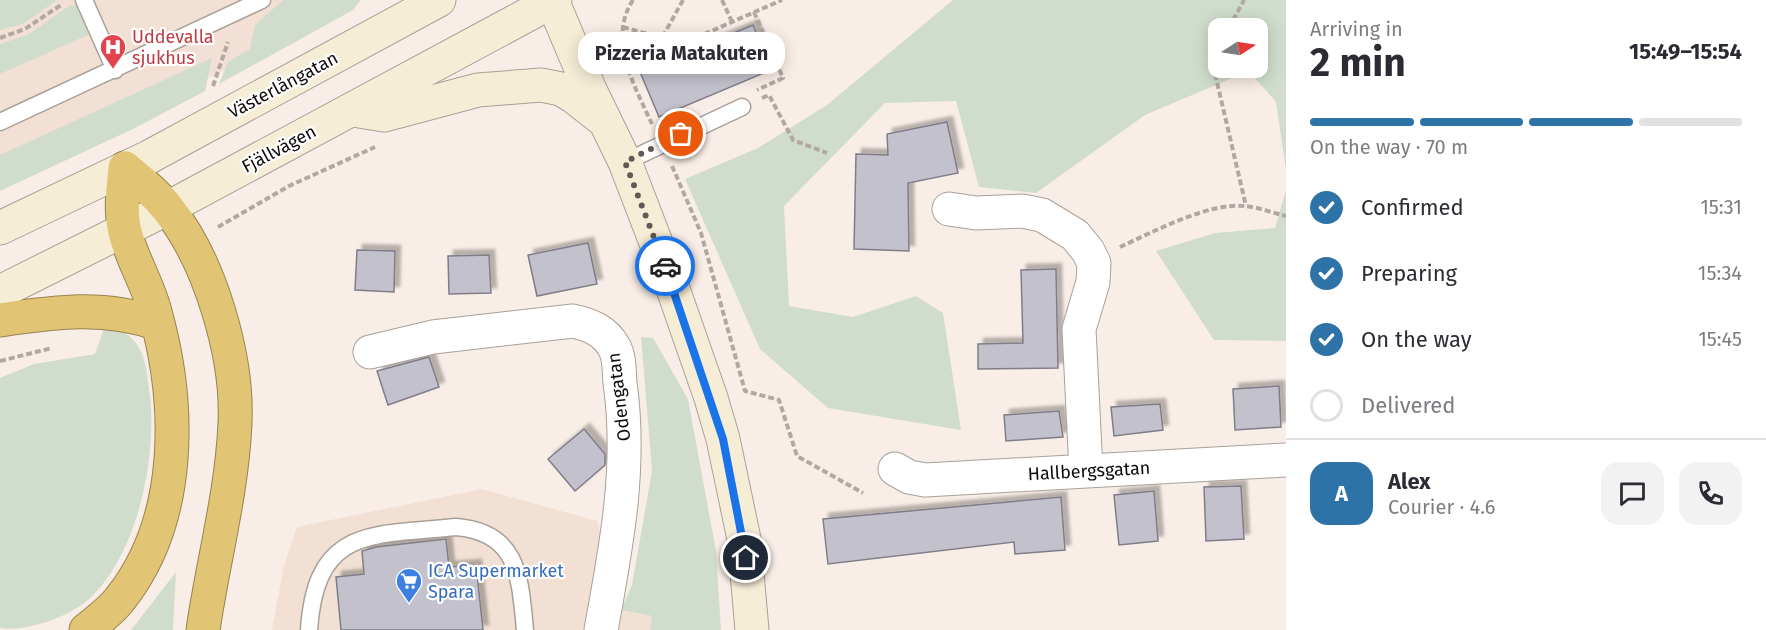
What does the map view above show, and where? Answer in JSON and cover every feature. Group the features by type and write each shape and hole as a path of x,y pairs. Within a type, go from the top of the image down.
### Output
{"highway":[{"path":"125,168 168,208 189,240 206,277 227,350 235,420 232,456 203,630"},
{"path":"86,630 120,600 145,560 162,511 172,442 167,362 149,290 124,230 122,201 125,168"},
{"path":"0,320 42,314 116,312 158,324"}],"street":[{"name":"Västerlångatan","path":"125,168 440,0"},
{"path":"553,0 605,122 625,162 665,266 723,439 744,539 752,630"},
{"name":"Fjällvägen","path":"0,292 168,208 553,0"},
{"path":"351,110 384,115 478,90 541,85 561,89 605,122"},
{"path":"0,228 125,168"},
{"path":"949,209 976,213 1022,211 1042,215 1076,235 1094,263 1093,282 1079,329 1086,471"},
{"name":"Odengatan","path":"369,351 445,335 573,321 595,327 610,342 616,350 622,396 625,458 620,528 601,630"},
{"name":"Hallbergsgatan","path":"895,469 909,477 925,480 1286,460"}],"lane":[{"path":"84,0 115,70"},
{"path":"0,122 262,0"},
{"path":"625,162 661,143 748,104"},
{"path":"309,630 312,600 325,568 336,553 350,542 366,537 456,527 469,528 488,536 510,556 520,576 525,630"}],"path":[{"path":"0,38 25,29 66,0"},
{"path":"633,0 623,27 624,56 701,233 745,391 779,400 797,456 863,494"},
{"path":"683,0 662,38 666,51 782,0"},
{"path":"722,0 732,22"},
{"path":"1234,18 1244,0"},
{"path":"751,92 783,78 754,12"},
{"path":"211,92 238,13"},
{"path":"623,27 662,38"},
{"path":"1216,78 1246,206"},
{"path":"748,104 769,95 793,140 827,153"},
{"path":"218,227 289,186 380,145"},
{"path":"1094,263 1119,248 1156,231 1208,211 1232,206 1246,206 1286,216"}],"shaded area":[{"name":"Uddevalla sjukhus","path":"0,0 352,0 302,32 0,180"},
{"path":"482,489 597,521 621,610 653,616 650,630 272,630 283,569 297,527"}],"green space":[{"path":"0,0 57,0 23,24 0,30"},
{"path":"283,0 361,0 353,10 219,84 228,62 250,49 255,25"},
{"path":"953,0 1286,0 1286,170 1276,102 1255,78 1268,78 1268,18 1208,18 1208,78 1232,78 1145,115 1036,193 979,187 956,101 885,103 784,206 789,306 853,317 916,296 943,313 961,430 828,408 760,349 685,179 758,148 827,105"},
{"path":"70,5 77,6 90,34 0,74 0,44 29,34"},
{"path":"212,58 205,91 133,129 0,191 0,155"},
{"path":"1286,190 1286,341 1214,340 1156,251 1215,233 1275,228"},
{"path":"106,323 133,339 140,349 146,368 150,396 150,448 140,505 131,532 120,558 106,580 84,603 66,614 40,624 0,628 0,378 34,364 95,354"},
{"path":"641,337 653,338 688,399 716,551 721,630 650,630 652,616 621,610 632,585 652,471"},
{"path":"176,572 173,630 131,630"}],"building":[{"path":"753,25 771,70 659,117 640,72"},
{"path":"947,122 958,173 908,183 909,251 854,249 856,154 888,155 887,134"},
{"path":"588,243 597,284 537,296 528,255"},
{"path":"357,250 395,251 394,292 355,290"},
{"path":"489,255 491,293 449,294 448,256"},
{"path":"1056,269 1058,368 978,369 978,344 1023,343 1021,270"},
{"path":"429,357 439,387 388,405 377,371"},
{"path":"1279,386 1281,427 1235,430 1233,389"},
{"path":"1160,404 1163,430 1114,436 1111,407"},
{"path":"1059,411 1063,437 1006,441 1004,415"},
{"path":"584,429 605,454 605,465 575,491 548,459"},
{"path":"1241,486 1244,539 1206,541 1204,487"},
{"path":"1154,491 1158,541 1119,545 1114,495"},
{"path":"1061,497 1065,550 1015,554 1014,542 828,564 823,519"},
{"name":"ICA Supermarket Spara","path":"446,539 449,567 476,565 483,630 341,630 336,577 364,574 362,551 376,547"}],"way so far":[{"path":"665,266 625,162 681,134"}],"place":[{"name":"Uddevalla sjukhus","path":"113,70"},
{"name":"Pizzeria Matakuten","path":"681,134"},
{"name":"ICA Supermarket Spara","path":"409,604"}],"route":[{"path":"665,266 723,439 746,558"}]}
